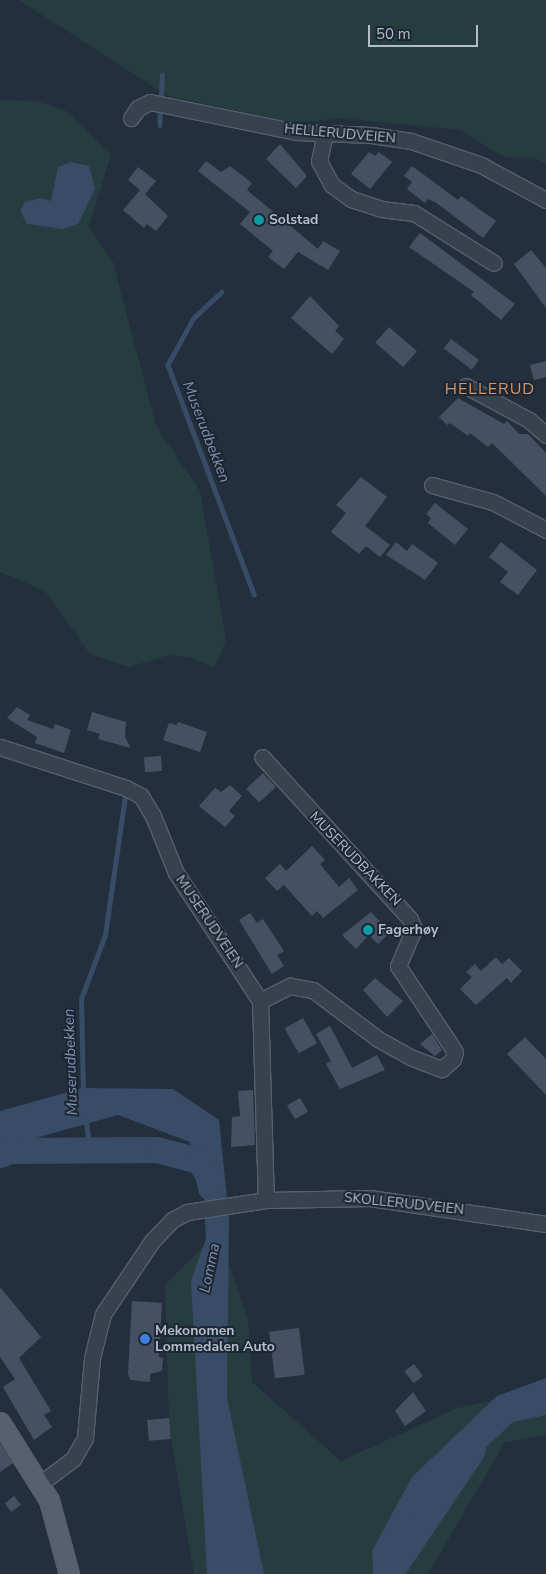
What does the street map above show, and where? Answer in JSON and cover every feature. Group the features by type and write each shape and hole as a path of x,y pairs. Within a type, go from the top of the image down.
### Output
{"main road":[{"path":"0,1422 41,1483 56,1518 69,1574"}],"street":[{"name":"HELLERUDVEIEN","path":"131,118 138,108 150,102 286,131 371,135 443,150 546,200"},
{"path":"325,133 319,161 332,185 351,199 381,209 414,213 494,263"},
{"path":"466,386 529,420 546,436"},
{"path":"432,485 493,502 546,530"},
{"name":"MUSERUDVEIEN","path":"0,747 141,796 176,873 260,1001"},
{"name":"MUSERUDBAKKEN","path":"260,1001 290,986 313,990 378,1040 410,1057 442,1069 453,1059 455,1052 398,966 414,929 410,920 262,757"},
{"path":"260,1001 266,1200"},
{"name":"SKOLLERUDVEIEN","path":"41,1483 81,1448 99,1323 152,1241 172,1220 201,1209 266,1200 370,1198 546,1224"}],"green space":[{"path":"19,0 546,0 546,164 535,158 504,157 460,130 341,118 293,123 168,96"},
{"path":"0,100 36,101 66,111 111,154 89,227 113,262 156,426 200,491 226,640 214,668 190,657 169,655 129,667 90,654 45,591 0,572"},
{"path":"218,1231 248,1320 252,1382 341,1461 458,1408 546,1388 546,1435 505,1442 428,1574 194,1574 169,1425 165,1285"}],"water":[{"path":"71,162 89,166 95,189 78,224 64,229 27,224 20,211 25,202 41,198 51,201 58,167"},
{"path":"83,1088 173,1089 219,1120 229,1219 227,1398 264,1574 207,1574 191,1281 206,1239 204,1196 190,1142 118,1115 0,1148 0,1111"},
{"path":"546,1378 546,1415 513,1422 452,1480 390,1574 373,1574 372,1551 412,1477 497,1396"}],"building":[{"path":"280,144 307,176 296,188 266,159"},
{"path":"369,152 375,156 379,152 392,162 370,189 351,174"},
{"path":"206,161 221,172 230,166 252,183 247,190 318,249 323,241 340,251 328,270 298,252 284,269 268,257 273,251 240,224 250,212 198,171"},
{"path":"412,166 458,200 461,196 496,221 483,238 435,202 428,199 425,203 407,189 412,182 404,176"},
{"path":"138,167 156,181 145,194 168,216 156,231 147,224 144,228 123,210 140,190 128,180"},
{"path":"420,233 515,304 501,320 471,295 474,292 409,247"},
{"path":"531,250 546,268 546,308 514,264"},
{"path":"310,296 339,326 335,331 344,339 332,354 291,318"},
{"path":"389,327 417,351 403,367 375,343"},
{"path":"451,339 479,360 472,370 444,349"},
{"path":"546,361 546,377 534,380 530,365"},
{"path":"458,398 504,424 507,421 519,434 528,434 546,453 546,496 492,443 488,447 470,433 468,436 450,423 447,425 439,417"},
{"path":"361,477 387,497 365,526 390,545 380,557 366,546 359,554 331,532 346,513 336,505"},
{"path":"435,503 468,529 455,545 428,523 431,518 426,514"},
{"path":"396,542 407,551 412,544 438,563 425,580 386,555"},
{"path":"501,542 537,570 518,595 500,582 508,572 489,557"},
{"path":"17,707 30,715 27,720 53,729 55,724 71,730 64,753 35,743 37,737 7,718"},
{"path":"92,712 126,722 125,737 131,748 98,739 100,734 87,730"},
{"path":"178,722 207,732 200,752 163,740 169,723 177,725"},
{"path":"161,756 162,771 145,772 144,757"},
{"path":"263,773 276,787 259,803 246,789"},
{"path":"230,785 242,796 229,811 235,816 225,827 199,806 215,788 221,792"},
{"path":"312,846 325,860 320,864 339,887 349,878 358,890 323,918 317,911 312,916 284,885 277,891 265,878 280,864 286,871"},
{"name":"Fagerhøy","path":"371,912 390,932 378,944 369,935 356,949 342,935"},
{"path":"250,913 257,923 263,919 284,951 277,955 284,966 272,974 239,920"},
{"path":"496,957 502,964 509,958 522,971 511,983 507,978 476,1005 460,989 472,977 466,972 475,964 481,971"},
{"path":"375,978 403,1001 387,1017 363,990"},
{"path":"303,1018 317,1043 299,1054 285,1028"},
{"path":"330,1026 352,1068 377,1055 385,1070 340,1089 326,1064 331,1061 316,1034"},
{"path":"432,1034 442,1050 435,1056 420,1044"},
{"path":"525,1037 546,1059 546,1095 507,1054"},
{"path":"253,1090 255,1145 231,1147 232,1117 240,1116 238,1091"},
{"path":"300,1098 308,1112 295,1119 287,1106"},
{"path":"0,1287 41,1337 19,1358 51,1411 44,1415 52,1427 34,1440 3,1387 15,1379 0,1357"},
{"path":"132,1301 162,1303 159,1357 163,1358 162,1371 150,1374 150,1382 130,1380 128,1373"},
{"path":"299,1328 305,1375 275,1378 269,1332"},
{"path":"414,1364 423,1376 413,1383 404,1371"},
{"path":"413,1392 426,1411 405,1426 395,1411"},
{"path":"169,1418 171,1439 149,1441 147,1420"},
{"path":"0,1443 13,1463 0,1472"},
{"path":"14,1496 21,1505 11,1512 5,1503"}],"waterway":[{"path":"161,95 162,75"},
{"path":"160,115 160,125"},
{"name":"Muserudbekken","path":"222,292 194,318 168,365 254,594"},
{"name":"Muserudbekken","path":"83,1093 81,999 105,935 125,797"},
{"name":"Muserudbekken","path":"86,1118 90,1151"},
{"name":"Lomma","path":"0,1155 11,1151 157,1150 199,1161 208,1174 211,1188"},
{"name":"Lomma","path":"390,1574 473,1450"}],"place":[{"name":"Solstad","path":"259,220"},
{"name":"Fagerhøy","path":"368,930"},
{"name":"Mekonomen Lommedalen Auto","path":"145,1339"}],"district":[{"name":"HELLERUD","path":"490,389"}]}
